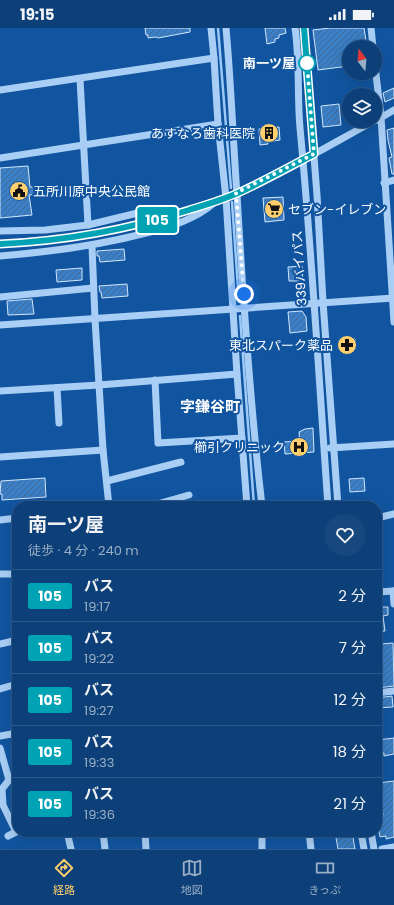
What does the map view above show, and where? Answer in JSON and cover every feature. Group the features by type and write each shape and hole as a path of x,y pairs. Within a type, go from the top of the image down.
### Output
{"street":[{"path":"211,28 218,124 226,198 247,501"},
{"path":"226,28 236,193 254,437 261,501"},
{"name":"339バイパス","path":"295,28 328,501"},
{"path":"304,28 338,501"},
{"path":"371,28 372,40"},
{"path":"0,90 214,58"},
{"path":"80,79 88,225"},
{"path":"382,117 394,110"},
{"path":"0,158 218,124"},
{"path":"0,244 33,242 119,230 215,202 314,154 362,128"},
{"path":"378,128 391,242 394,322"},
{"path":"384,183 394,180"},
{"path":"0,256 49,252 92,246 120,240 190,219 207,209 215,202"},
{"path":"0,231 45,230 88,225 150,210 162,209 183,212"},
{"path":"92,246 93,288 103,450 109,501"},
{"path":"0,297 93,288"},
{"path":"0,325 393,298"},
{"path":"0,391 237,374"},
{"path":"155,380 158,443 242,438"},
{"path":"57,388 59,423"},
{"path":"324,449 394,444"},
{"path":"0,457 103,450"},
{"path":"107,481 180,462"},
{"path":"168,501 189,495"},
{"path":"382,517 394,514"},
{"path":"0,520 12,519"},
{"path":"0,574 12,574"},
{"path":"382,592 394,591 394,604"},
{"path":"0,644 12,641"},
{"path":"0,689 12,685"},
{"path":"382,692 394,691"},
{"path":"0,736 12,734"},
{"path":"0,748 9,780 2,789 3,805 12,824"},
{"path":"8,836 12,834"},
{"path":"68,837 71,849"},
{"path":"104,837 105,849"},
{"path":"145,837 146,849"},
{"path":"262,837 262,849"},
{"path":"310,837 312,849"},
{"path":"362,837 364,849"},
{"path":"372,837 374,849"},
{"path":"382,849 394,847"}],"building":[{"path":"145,28 190,28 190,32 158,38 148,38"},
{"path":"265,28 285,28 286,33 279,35 279,38 275,39 275,42 267,44"},
{"path":"330,28 364,28 366,40 342,40 342,67 318,70 313,30"},
{"path":"394,88 394,98 385,102 383,93"},
{"path":"339,104 341,125 323,127 321,106"},
{"name":"あすなろ歯科医院","path":"279,127 280,140 267,142 268,144 260,145 259,129"},
{"path":"394,128 394,174 392,174 389,158 392,157 387,130"},
{"name":"五所川原中央公民館","path":"28,166 30,187 38,187 39,194 29,195 32,215 0,218 0,168"},
{"name":"セブン-イレブン","path":"283,197 284,220 265,222 263,198"},
{"path":"124,249 125,260 100,262 99,256 97,256 97,251"},
{"path":"302,266 303,281 289,281 288,267"},
{"path":"82,268 82,280 57,282 56,270"},
{"path":"127,284 128,296 102,298 99,286"},
{"path":"32,299 34,314 8,315 7,301"},
{"path":"302,311 306,317 307,331 290,333 288,312"},
{"name":"東北スパーク薬品","path":"355,339 355,347 340,348 339,340"},
{"name":"櫛引クリニック","path":"313,428 314,452 285,454 284,442 300,441 299,432 305,429"},
{"path":"45,478 46,497 2,500 2,494 0,494 1,481"},
{"path":"364,478 365,491 350,492 349,479"},
{"path":"382,607 388,607 388,615 383,616 385,631 382,631"},
{"path":"393,643 394,686 382,687 382,644"},
{"path":"392,696 393,707 382,708 382,697"},
{"path":"394,738 394,754 384,756 384,753 382,753 382,739"},
{"path":"394,781 394,837 386,839 386,836 382,837 382,782"},
{"path":"336,837 353,837 355,849 338,849"}],"waterway":[{"path":"218,28 231,188"},
{"path":"232,202 239,302"},
{"path":"240,316 254,501"}],"bus line":[{"name":"105","path":"0,244 33,242 119,230 166,217 215,202 258,183 314,154 304,28"}],"place":[{"name":"南一ツ屋","path":"307,63"},
{"name":"あすなろ歯科医院","path":"269,133"},
{"name":"五所川原中央公民館","path":"19,191"},
{"name":"セブン-イレブン","path":"274,209"},
{"name":"東北スパーク薬品","path":"347,345"},
{"name":"櫛引クリニック","path":"299,447"}],"district":[{"name":"字鎌谷町","path":"210,407"}],"route":[{"path":"244,294 236,193 314,154 307,63"}]}
